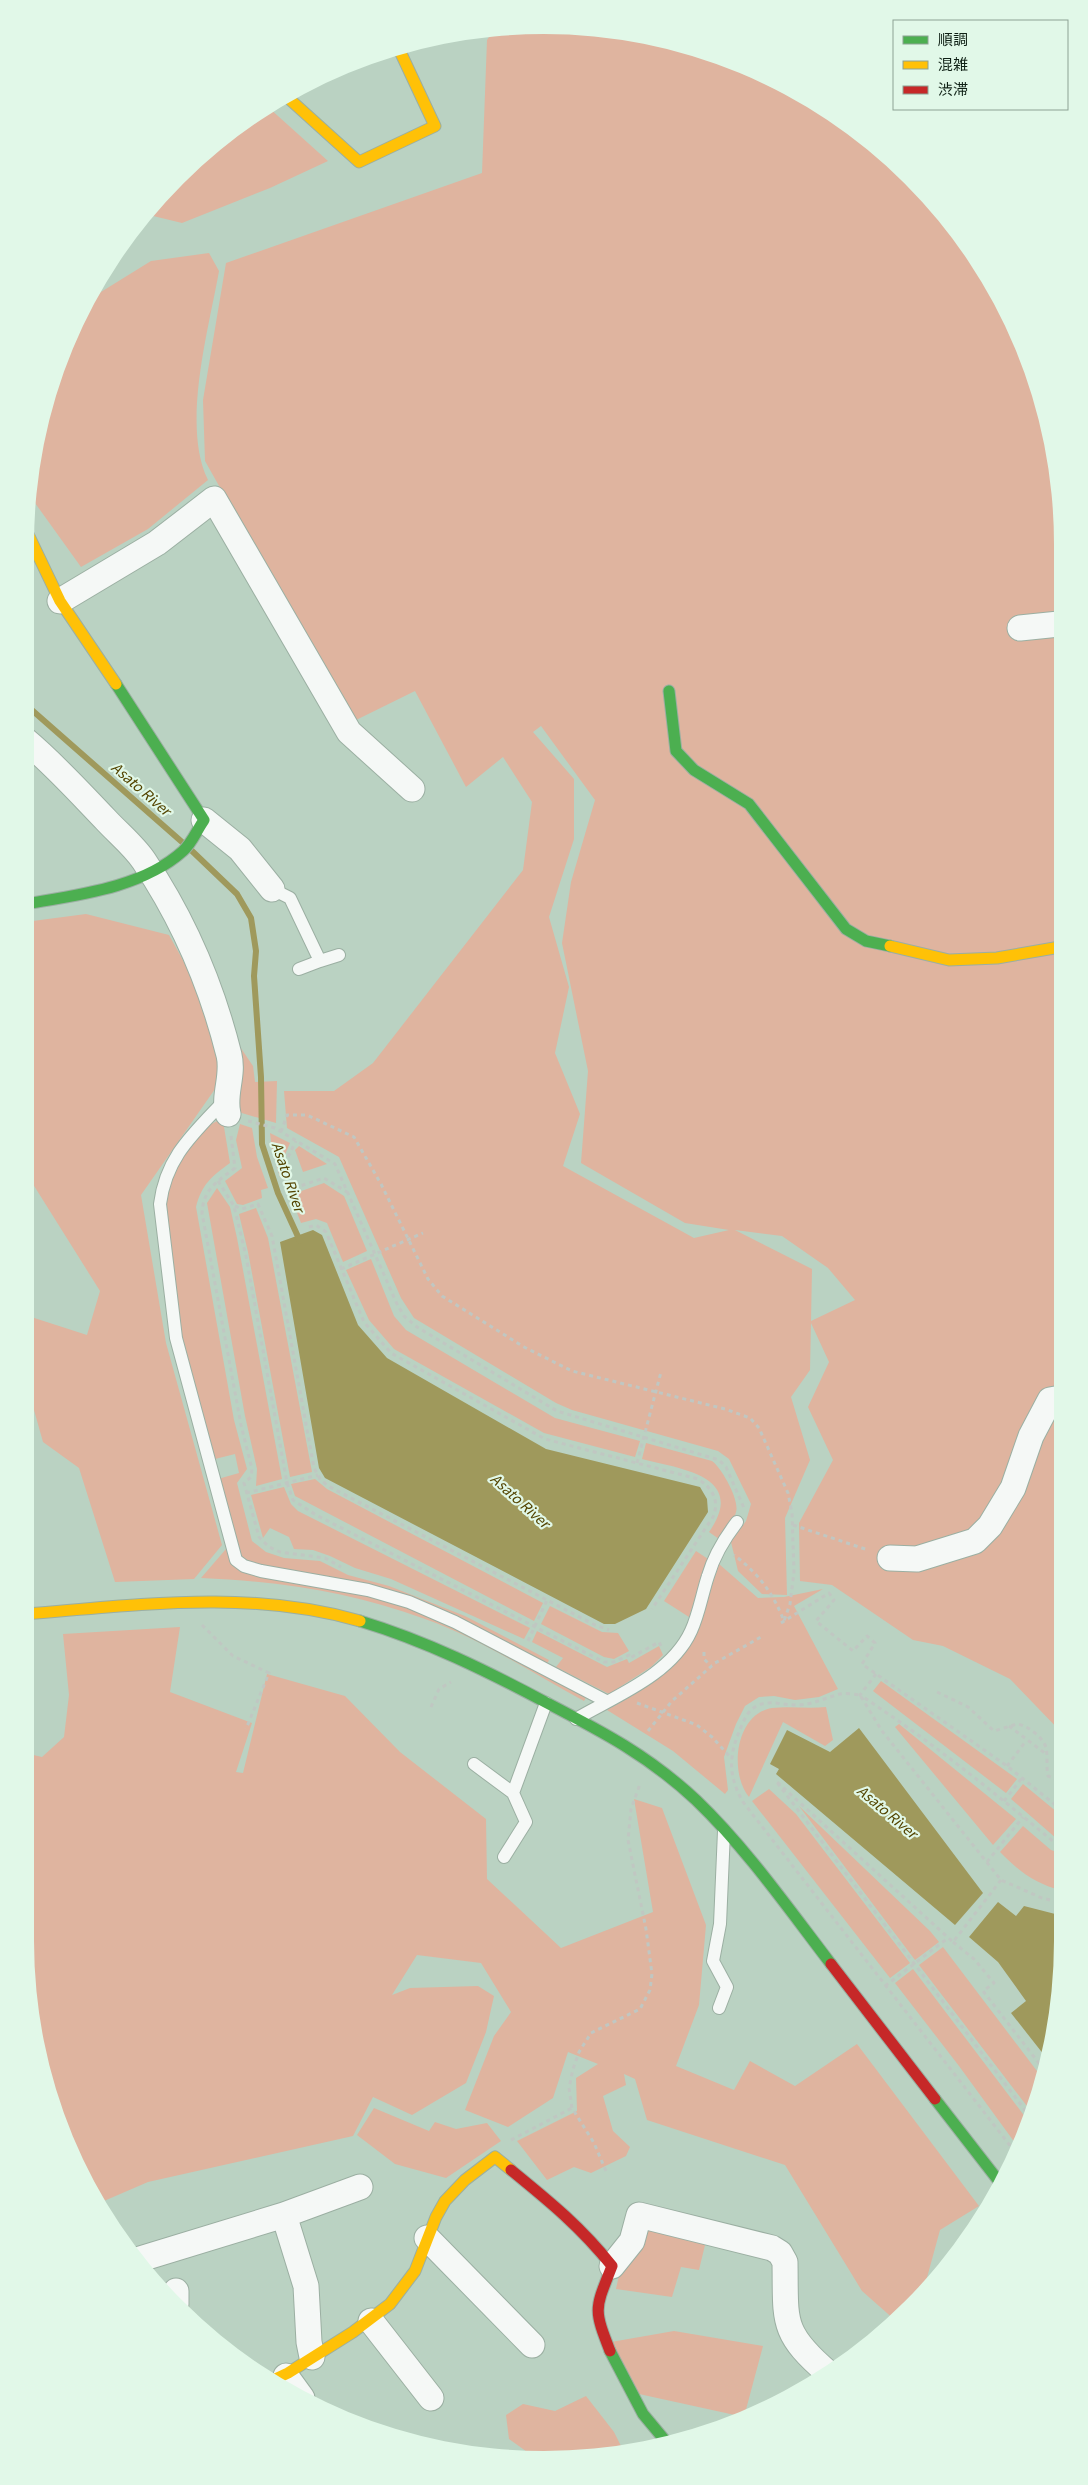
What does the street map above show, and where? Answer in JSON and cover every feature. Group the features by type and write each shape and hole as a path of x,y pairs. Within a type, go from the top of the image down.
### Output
{"street":[{"path":"291,101 359,162 435,126 401,54"},
{"path":"60,601 157,543 214,499 349,732 412,789"},
{"path":"34,547 60,601 168,762 200,827 240,850 272,888"},
{"path":"1020,628 1054,625"},
{"path":"669,691 676,751 684,762 748,804 846,929 866,941 949,960 997,958 1054,948"},
{"path":"34,747 44,755 136,852 152,872 188,940 207,983 229,1056 233,1112"},
{"path":"34,902 72,896 152,872 182,852 200,827"},
{"path":"890,1558 917,1560 975,1541 990,1526 1013,1488 1040,1414 1050,1400 1054,1399"},
{"path":"34,1613 220,1600 312,1609 389,1629 427,1644 546,1703 633,1751 679,1784 742,1848 996,2178"},
{"path":"280,2377 371,2321 403,2289 420,2258 440,2209 453,2192 495,2156 570,2219 588,2236 612,2266"},
{"path":"144,2258 284,2214 360,2187"},
{"path":"284,2214 306,2286 309,2342 312,2357"},
{"path":"662,2437 643,2414 612,2358 597,2318 600,2295 612,2266 632,2241 639,2214 772,2248 780,2253 785,2262 788,2328 799,2347 822,2368"},
{"path":"427,2238 532,2345"},
{"path":"371,2321 431,2398"}],"lane":[{"path":"272,888 290,898 320,961"},
{"path":"299,969 339,955"},
{"path":"233,1112 180,1149 162,1186 160,1204 176,1338 236,1560 244,1566 261,1571 368,1590 409,1602 455,1622 606,1701"},
{"path":"576,1719 641,1681 668,1660 691,1631 713,1560 720,1545 737,1522"},
{"path":"513,1792 546,1703"},
{"path":"474,1764 513,1792 526,1822 504,1857"},
{"path":"719,2008 727,1988 713,1961 720,1924 724,1829"}],"path":[{"path":"342,1567 325,1558 280,1552 269,1547 259,1537 246,1493 244,1483 251,1477 252,1468 241,1425 202,1213 206,1193 235,1168 233,1112 275,1128 335,1164 404,1316 417,1326 557,1411 719,1460 726,1467 744,1505 737,1522"},
{"path":"281,1132 286,1115 307,1115 354,1136 428,1279 442,1296 450,1301 560,1366 572,1371 725,1408 750,1418 759,1428 788,1493 793,1525 793,1580 790,1604 783,1622"},
{"path":"288,1157 296,1141"},
{"path":"294,1188 324,1178 347,1192"},
{"path":"218,1181 234,1206 251,1284 286,1483 293,1500 303,1508 604,1662 614,1662 629,1654 630,1658 659,1642 668,1660"},
{"path":"234,1206 242,1209 258,1204 272,1236 314,1468 318,1475 328,1486 547,1600 609,1630"},
{"path":"309,1227 316,1224 326,1232 364,1322 391,1353 545,1439 698,1479 710,1488 717,1502 717,1509 704,1533 652,1609"},
{"path":"341,1269 423,1233"},
{"path":"637,1463 661,1372"},
{"path":"246,1493 318,1475"},
{"path":"793,1525 890,1558"},
{"path":"731,1552 750,1567 775,1599 783,1622"},
{"path":"783,1622 829,1593 834,1600 816,1622 853,1651 867,1636 875,1643 862,1664 1008,1766 1054,1804"},
{"path":"527,1644 547,1600"},
{"path":"197,1619 233,1656 269,1673 246,1729"},
{"path":"633,1751 672,1701 711,1666 761,1637"},
{"path":"519,1640 535,1648"},
{"path":"704,1652 704,1659 711,1666"},
{"path":"860,1695 876,1674"},
{"path":"431,1707 439,1688 458,1678"},
{"path":"937,1692 968,1707 994,1731 1021,1724 1032,1731 1045,1744 1048,1776 1054,1779"},
{"path":"619,1694 645,1708 697,1725 712,1737 731,1758"},
{"path":"1011,2146 743,1802 736,1790 731,1758 732,1747 748,1713 753,1708 768,1703 796,1705 819,1702 842,1694 860,1695 898,1720 1054,1842"},
{"path":"860,1695 882,1731 1001,1880 1042,1898 1054,1901"},
{"path":"1009,1726 1026,1741 1047,1755"},
{"path":"1008,1766 1026,1741"},
{"path":"606,2171 594,2143 572,2108 569,2101 569,2088 573,2069 584,2042 591,2033 640,2009 650,1990 652,1974 646,1929 628,1840 631,1808 642,1778"},
{"path":"1004,1801 1022,1778"},
{"path":"1025,2110 776,1781 974,1959 994,1983 984,1991 1039,2063"},
{"path":"987,1862 1023,1817"},
{"path":"953,1942 989,1898 1001,1880"},
{"path":"885,1986 948,1937"},
{"path":"495,2156 500,2149 521,2133 572,2108"}],"shaded area":[{"path":"544,34 611,38 644,44 708,61 770,86 799,102 855,139 880,160 905,183 949,233 986,289 1002,318 1027,380 1037,412 1050,477 1054,544 1054,1725 1010,1679 943,1646 913,1640 832,1585 800,1581 799,1523 833,1460 808,1407 829,1362 811,1323 810,1370 791,1397 810,1460 785,1518 787,1595 762,1594 738,1571 731,1542 746,1521 751,1504 729,1459 718,1451 572,1410 556,1403 414,1318 401,1298 339,1157 287,1128 284,1091 334,1091 373,1063 523,870 532,802 503,757 466,787 415,691 352,722 205,461 203,400 226,263 482,173 487,40 489,37","holes":["541,726 595,800 571,882 562,943 588,1071 581,1163 685,1223 729,1230 694,1238 563,1166 580,1114 555,1053 569,987 549,917 574,839 574,779 533,732","735,1230 782,1236 828,1268 855,1300 811,1321 812,1269"]},
{"path":"274,112 328,161 270,188 182,223 153,216 183,183 208,160 233,139"},
{"path":"209,253 219,271 204,348 197,405 197,432 200,458 208,480 148,529 81,567 36,504 38,477 51,412 73,349 86,318 100,293 151,261"},
{"path":"86,914 169,935 194,980 225,1059 215,1089 141,1195 166,1343 222,1545 194,1579 115,1582 79,1468 43,1442 34,1410 34,1318 87,1335 100,1291 34,1186 34,921"},
{"path":"232,1035 253,1066 255,1082 277,1081 276,1123 235,1111"},
{"path":"217,1121 223,1121 230,1163 204,1187 196,1207 234,1420 247,1469 237,1483 252,1541 266,1552 284,1558 320,1561 348,1575 389,1586 465,1616 549,1660 547,1664 450,1614 311,1576 249,1562 242,1557 218,1479 239,1473 235,1454 215,1459 183,1345 166,1209 167,1186 180,1157 206,1127"},
{"path":"240,1124 252,1128 257,1157 268,1188 261,1190 262,1198 243,1205 237,1204 225,1181 242,1168 236,1140"},
{"path":"270,1133 290,1143 284,1157 277,1160 283,1176 280,1177 272,1150"},
{"path":"299,1146 327,1164 303,1172 295,1150"},
{"path":"324,1183 344,1196 367,1251 343,1262 327,1223 316,1219 301,1223 290,1195"},
{"path":"217,1188 230,1207 237,1238 282,1479 256,1486 257,1469 245,1416 207,1203"},
{"path":"256,1208 268,1238 312,1472 290,1477 248,1252 239,1214"},
{"path":"371,1259 394,1316 406,1330 555,1418 640,1441 635,1457 544,1433 394,1349 369,1320 346,1270"},
{"path":"646,1443 712,1461 716,1464 733,1492 736,1507 733,1519 719,1539 709,1532 719,1513 720,1498 715,1487 705,1478 691,1472 642,1459"},
{"path":"315,1479 327,1489 543,1603 534,1621 295,1496 291,1484"},
{"path":"284,1487 291,1504 298,1511 530,1628 524,1639 391,1579 355,1568 313,1550 294,1549 289,1537 270,1528 263,1538 251,1495"},
{"path":"226,1549 232,1561 363,1592 419,1609 587,1696 584,1701 466,1636 398,1610 342,1595 286,1585 201,1578"},
{"path":"696,1551 708,1559 689,1617 664,1601"},
{"path":"719,1564 758,1598 784,1597 823,1589 794,1606 838,1689 819,1697 795,1700 774,1696 759,1697 745,1706 724,1757 728,1790 725,1794 673,1751 607,1710 637,1693 663,1673 696,1635"},
{"path":"550,1606 602,1632 618,1633 629,1651 614,1659 604,1657 541,1624"},
{"path":"180,1627 170,1692 252,1723 236,1772 243,1773 267,1674 345,1696 400,1752 486,1819 487,1879 561,1948 653,1912 634,1799 662,1808 706,1925 699,2005 676,2066 734,2090 750,2061 795,2086 857,2044 979,2206 940,2230 927,2278 890,2316 862,2291 785,2165 647,2120 635,2079 624,2074 626,2085 603,2096 613,2131 630,2147 626,2156 591,2173 574,2167 547,2180 517,2141 577,2111 576,2078 598,2064 568,2052 553,2098 508,2127 465,2110 494,2036 511,2012 481,1963 417,1955 392,1995 410,1988 478,1986 494,1996 486,2032 466,2083 412,2115 373,2097 353,2136 148,2182 105,2201 86,2167 61,2105 51,2073 38,2008 35,1974 34,1755 42,1757 64,1737 69,1695 63,1634"},
{"path":"537,1631 607,1667 627,1659 629,1663 659,1646 663,1655 651,1667 609,1694 556,1667 563,1658 532,1642"},
{"path":"881,1681 1017,1779 1006,1793 873,1691"},
{"path":"826,1707 833,1740 825,1746 783,1722 749,1797 743,1787 739,1774 738,1760 743,1732 750,1721 760,1713 772,1708"},
{"path":"899,1724 1016,1819 993,1845 895,1727"},
{"path":"1023,1784 1054,1810 1054,1836 1011,1799"},
{"path":"769,1789 796,1814 910,1963 890,1978 752,1801"},
{"path":"799,1806 930,1931 939,1942 915,1960"},
{"path":"1023,1826 1054,1851 1054,1888 1028,1876 1000,1852"},
{"path":"943,1947 1037,2072 1027,2106 919,1965"},
{"path":"913,1969 1023,2115 1013,2140 959,2066 895,1983"},
{"path":"374,2108 429,2131 435,2122 456,2129 487,2123 501,2141 446,2178 395,2164 357,2135"},
{"path":"650,2223 706,2241 699,2270 681,2267 672,2297 616,2289 621,2266"},
{"path":"674,2331 763,2346 746,2409 733,2414 639,2394 611,2342"},
{"path":"586,2396 614,2432 621,2445 577,2450 525,2450 509,2439 506,2415 523,2404 555,2411"}],"water":[{"path":"313,1230 322,1235 358,1325 387,1358 546,1449 700,1487 707,1499 708,1512 646,1609 615,1624 604,1624 325,1478 319,1468 280,1242"},
{"path":"859,1728 983,1893 955,1925 776,1774 779,1769 770,1764 787,1730 830,1752"},
{"path":"998,1902 1016,1916 1024,1906 1054,1914 1053,1974 1050,2008 1042,2052 1011,2013 1026,2001 998,1962 969,1937"}],"waterway":[{"name":"Asato River","path":"34,712 182,842"},
{"name":"Asato River","path":"191,850 237,894 251,918 256,951 254,976 261,1077 262,1144 278,1193 300,1241"}],"traffic: fast":[{"path":"34,902 108,888 148,874 167,864 183,851 204,820 116,684"},
{"path":"669,691 676,751 694,770 749,804 846,929 866,941 890,946"},
{"path":"360,1621 456,1657 568,1714 625,1746 661,1770 696,1800 733,1838 831,1964"},
{"path":"935,2099 996,2178"},
{"path":"610,2351 643,2414 662,2437"}],"traffic: slow":[{"path":"291,101 359,162 435,126 401,54"},
{"path":"34,547 60,601 116,684"},
{"path":"890,946 949,960 997,958 1054,948"},
{"path":"34,1613 151,1604 235,1602 319,1611 360,1621"},
{"path":"280,2377 353,2332 390,2304 415,2271 436,2217 445,2201 465,2180 495,2157 511,2170"}],"traffic: jam":[{"path":"831,1964 935,2099"},
{"path":"511,2170 576,2227 612,2266 602,2291 598,2308 601,2326 610,2351"}]}
